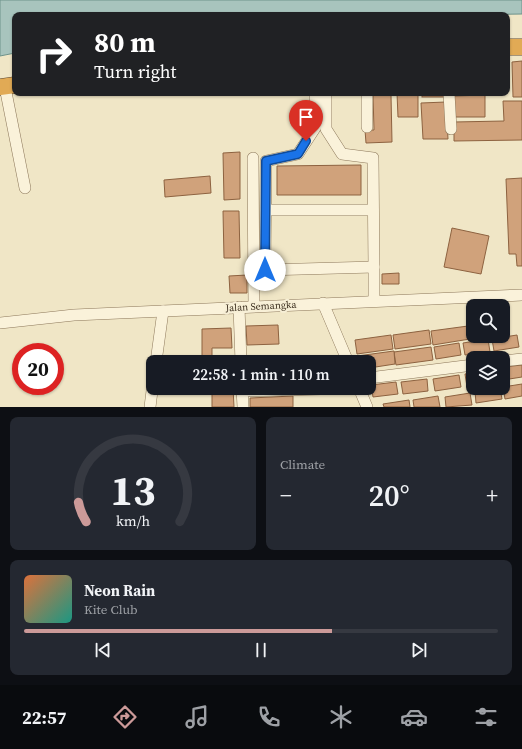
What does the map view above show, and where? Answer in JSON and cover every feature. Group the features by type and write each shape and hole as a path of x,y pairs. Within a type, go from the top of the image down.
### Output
{"highway":[{"path":"510,47 522,47"}],"street":[{"path":"6,86 25,188"},
{"path":"315,96 315,128 298,154 266,161 265,270 374,267"},
{"path":"326,96 326,129 342,154 373,158 374,301"},
{"path":"367,96 367,127"},
{"path":"449,96 451,130"},
{"path":"253,158 254,306"},
{"path":"266,210 373,210"},
{"name":"Jalan Semangka","path":"0,323 74,315 522,295"},
{"path":"323,303 345,355"},
{"path":"239,307 241,355"},
{"path":"157,355 163,311"},
{"path":"510,360 522,359"},
{"path":"376,377 466,366"},
{"path":"150,407 152,395"},
{"path":"242,395 243,407"},
{"path":"362,395 367,407"}],"water":[{"path":"0,0 522,0 522,14 510,14 510,12 12,12 12,54 0,56"}],"building":[{"path":"522,61 522,97 513,97 512,62"},
{"path":"373,96 391,96 392,142 366,143 365,130 374,130"},
{"path":"397,96 418,96 418,117 398,117"},
{"path":"422,96 446,96 446,97"},
{"path":"454,96 485,96 485,117 454,117"},
{"path":"503,101 522,101 522,140 454,141 454,122 504,121"},
{"path":"446,102 448,139 423,139 421,103"},
{"path":"240,152 240,199 224,200 223,153"},
{"path":"361,165 361,195 277,195 277,166"},
{"path":"210,176 211,193 165,197 164,180"},
{"path":"522,178 522,266 517,266 516,254 509,254 506,179"},
{"path":"223,211 239,211 240,258 224,258"},
{"path":"452,228 489,236 481,274 444,267"},
{"path":"399,273 399,284 382,284 382,274"},
{"path":"247,275 247,293 230,293 229,276"},
{"path":"278,325 279,344 247,345 246,326"},
{"path":"466,326 466,340 433,345 431,331"},
{"path":"231,328 232,348 212,348 212,355 202,355 202,329"},
{"path":"429,330 431,344 395,349 393,335"},
{"path":"391,335 393,349 357,354 355,340"},
{"path":"517,335 519,347 494,351 493,343 510,343 510,336"},
{"path":"459,343 461,355 436,359 434,347"},
{"path":"463,343 489,343 490,351 466,351 465,355"},
{"path":"431,347 433,360 396,365 394,352"},
{"path":"394,351 395,364 376,367 376,355 364,355"},
{"path":"522,365 522,377 510,379 510,366"},
{"path":"459,375 461,387 435,391 433,379"},
{"path":"427,379 428,391 403,394 401,382"},
{"path":"396,382 398,394 373,397 373,395 376,395 376,384"},
{"path":"522,384 522,396 505,399 504,395 510,395 510,386"},
{"path":"466,394 466,395 470,395 472,405 446,407 445,397"},
{"path":"212,395 233,395 234,407 212,407"},
{"path":"475,395 501,395 502,399 476,403"},
{"path":"293,396 293,407 250,407 250,398"},
{"path":"438,396 440,407 414,407 413,400"},
{"path":"409,400 410,407 384,407 383,404"}],"route":[{"path":"265,270 266,161 298,154 306,141"}]}
